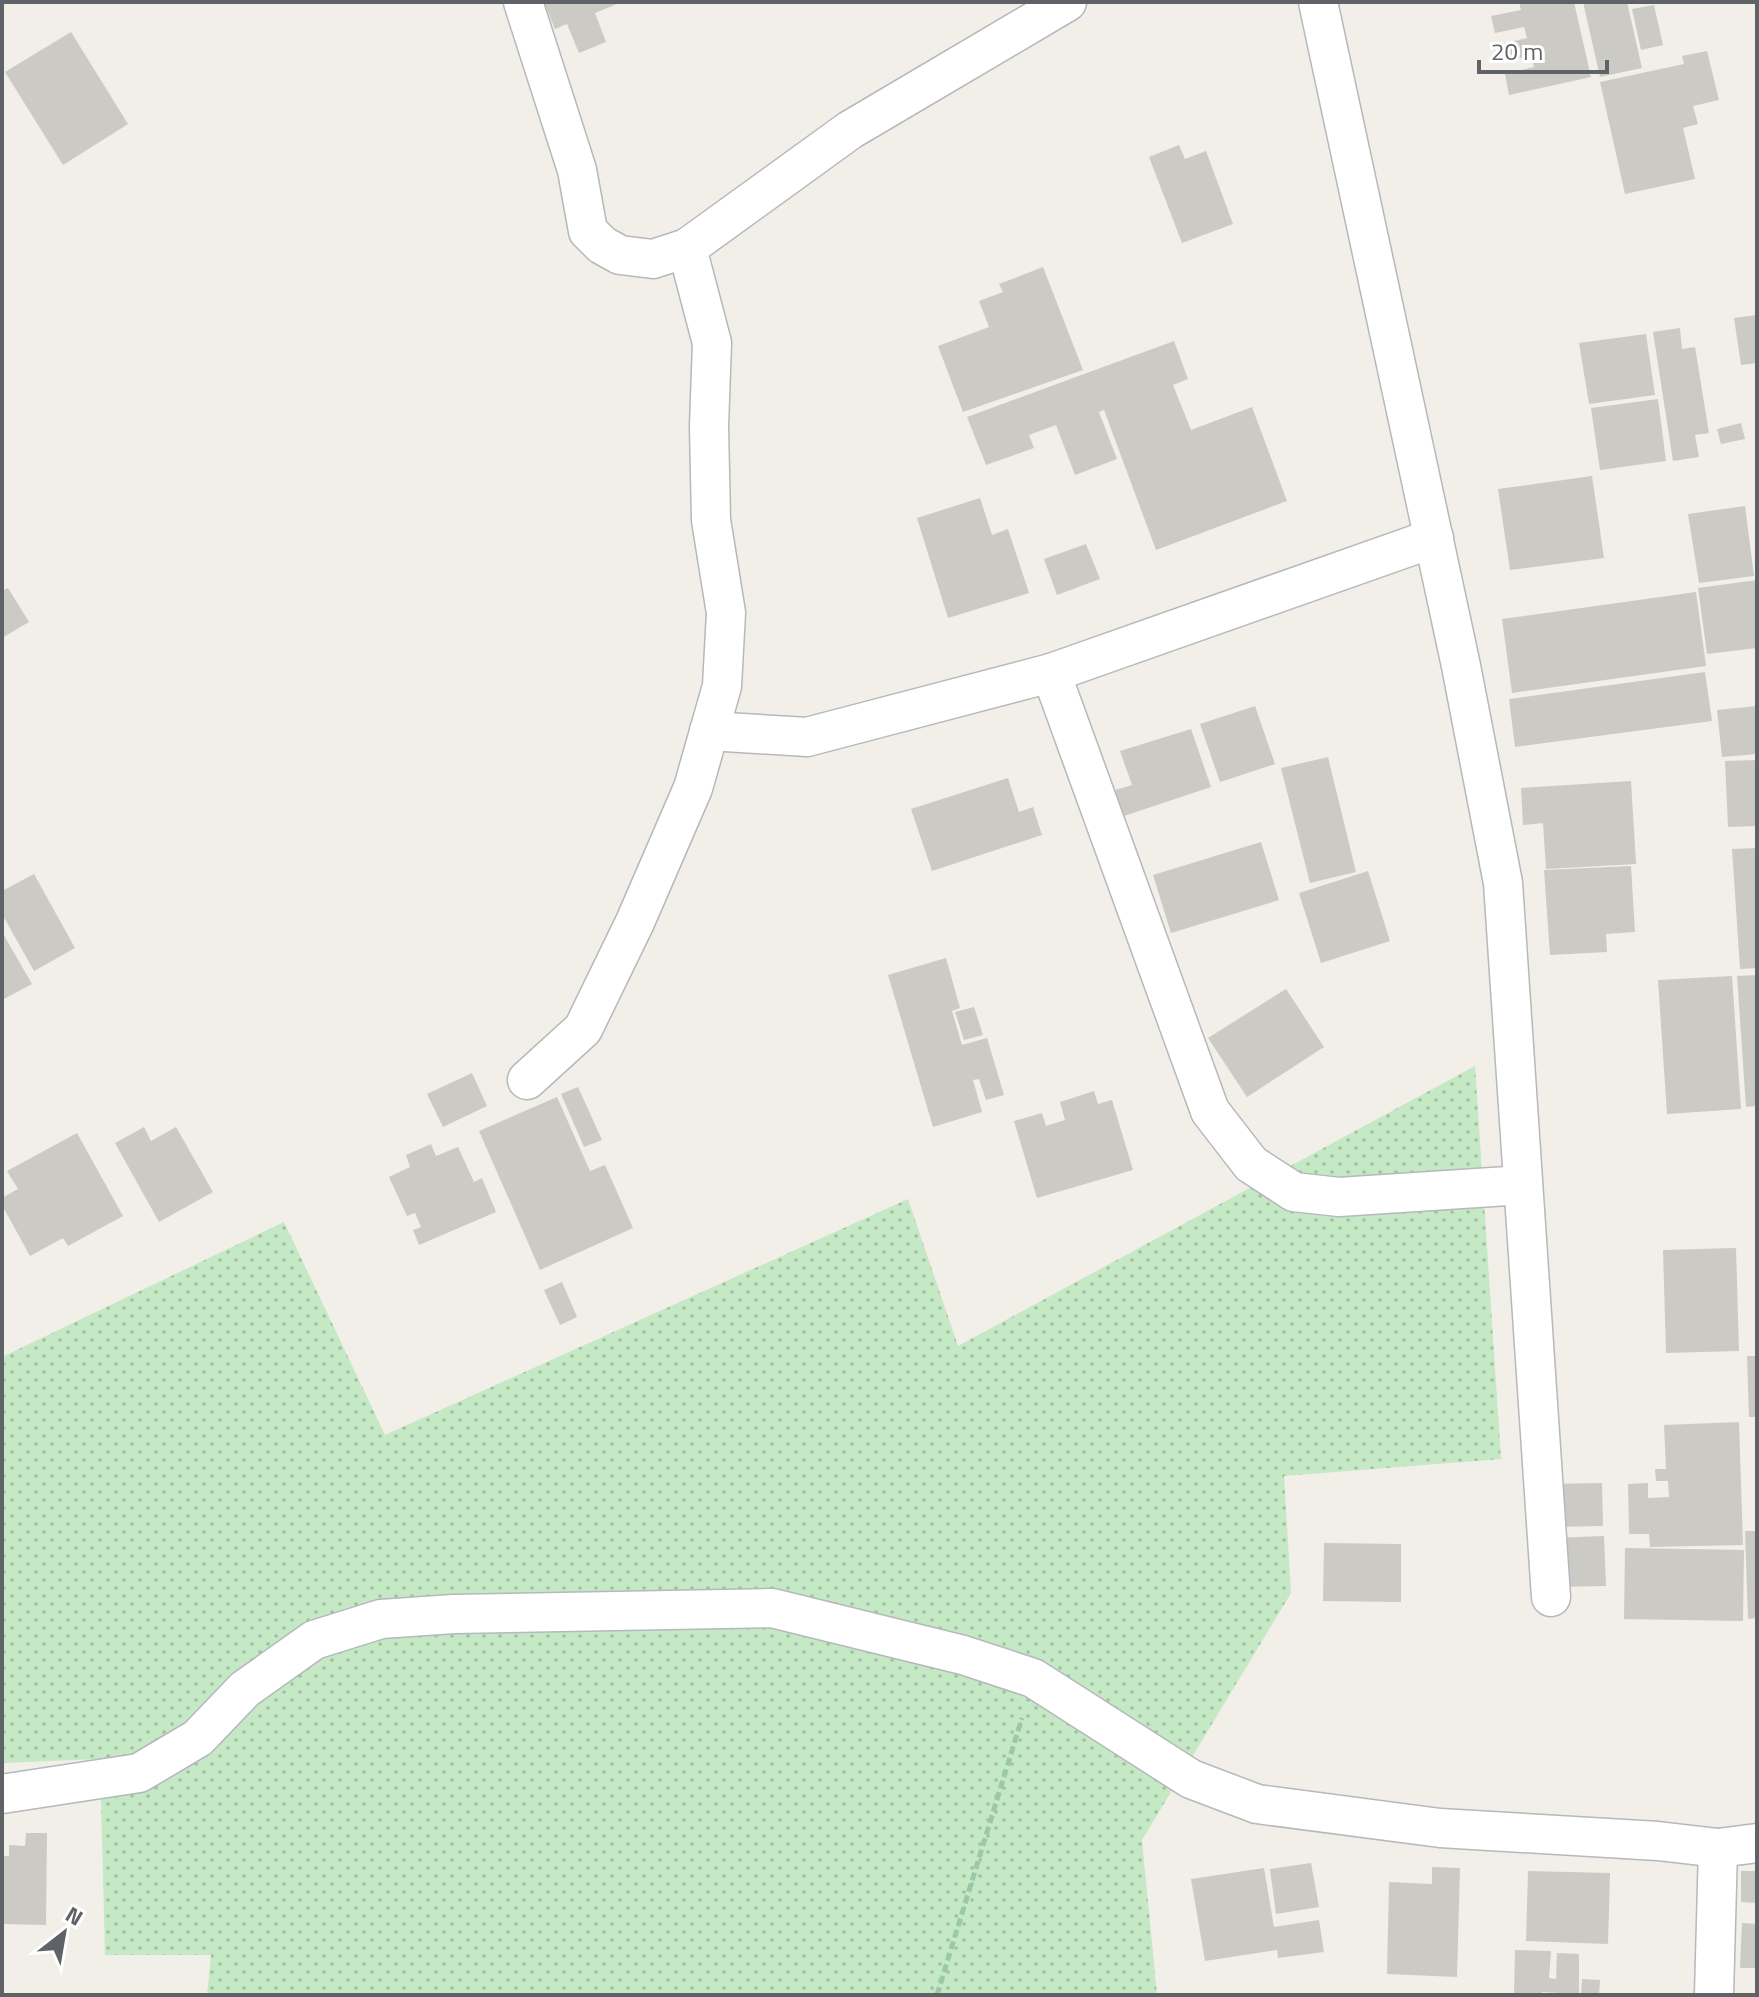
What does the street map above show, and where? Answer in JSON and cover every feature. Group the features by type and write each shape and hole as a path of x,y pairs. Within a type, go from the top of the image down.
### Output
{"street":[{"path":"523,2 577,170 588,231 602,245 620,255 653,259 687,248 850,130 1067,2"},
{"path":"1318,2 1434,538 1503,883 1551,1597"},
{"path":"527,1080 583,1029 635,922 693,788 722,686 726,613 711,520 709,426 712,343 687,248"},
{"path":"709,731 807,737 1051,673 1434,538"},
{"path":"1051,673 1210,1111 1251,1164 1294,1192 1339,1197 1523,1185"},
{"path":"2,1794 139,1773 198,1738 245,1689 314,1640 381,1619 454,1614 772,1608 963,1655 1033,1678 1191,1779 1257,1804 1440,1828 1658,1841 1718,1848 1757,1843"},
{"path":"1714,1995 1718,1848"}],"path":[{"path":"937,1995 1033,1678"}],"green space":[{"path":"1475,1066 1501,1459 1284,1476 1291,1593 1142,1840 1157,1995 207,1995 211,1955 105,1955 100,1759 2,1763 2,1357 284,1222 385,1435 908,1199 958,1346"}],"building":[{"path":"544,2 622,2 595,13 606,42 579,53 567,24 555,29"},
{"path":"1519,2 1574,2 1591,77 1509,95 1505,74 1534,67 1531,56 1501,62 1497,45 1527,38 1524,27 1495,33 1491,16 1521,10"},
{"path":"1583,2 1627,2 1642,68 1600,77"},
{"path":"1654,5 1663,45 1641,50 1632,9"},
{"path":"71,32 128,124 63,165 5,72"},
{"path":"1707,51 1719,100 1693,106 1698,124 1683,128 1695,179 1625,194 1600,82 1684,64 1682,56"},
{"path":"1179,145 1185,159 1206,151 1233,224 1182,243 1149,157"},
{"path":"1043,267 1083,370 963,412 938,346 989,327 979,301 1003,292 999,284"},
{"path":"1757,315 1757,363 1741,365 1734,318"},
{"path":"1680,328 1682,349 1695,347 1709,433 1695,435 1699,457 1673,461 1653,332"},
{"path":"1646,334 1655,395 1589,404 1579,343"},
{"path":"1174,341 1188,379 1173,385 1191,430 1252,407 1287,501 1156,550 1104,410 1099,412 1117,459 1075,475 1056,425 1029,435 1034,448 986,465 967,417"},
{"path":"1658,399 1666,461 1600,470 1591,408"},
{"path":"1741,423 1745,439 1721,444 1717,429"},
{"path":"1592,476 1604,558 1510,570 1498,489"},
{"path":"980,498 992,535 1008,529 1029,593 948,618 917,518"},
{"path":"1745,506 1754,576 1699,583 1688,514"},
{"path":"1086,544 1100,579 1057,595 1044,559"},
{"path":"1757,580 1757,648 1707,654 1698,588"},
{"path":"8,588 29,622 2,638 2,591"},
{"path":"1696,592 1706,666 1512,693 1502,619"},
{"path":"1705,672 1712,721 1515,747 1509,699"},
{"path":"1255,706 1275,764 1220,782 1200,724"},
{"path":"1757,706 1757,754 1722,757 1717,710"},
{"path":"1191,729 1211,787 1124,816 1115,790 1132,785 1120,751"},
{"path":"1328,757 1356,872 1310,883 1281,768"},
{"path":"1757,760 1757,826 1728,827 1725,761"},
{"path":"1008,778 1019,812 1033,807 1042,835 932,871 911,809"},
{"path":"1631,781 1636,864 1546,869 1543,823 1523,825 1521,788"},
{"path":"1261,842 1279,900 1171,933 1153,875"},
{"path":"1757,848 1757,968 1740,969 1732,849"},
{"path":"1631,866 1635,932 1606,934 1607,952 1550,955 1544,870"},
{"path":"1368,871 1390,941 1321,963 1299,893"},
{"path":"34,874 75,948 34,971 2,914 2,891"},
{"path":"2,932 32,984 2,1000"},
{"path":"946,958 960,1008 952,1011 962,1045 987,1038 1004,1095 986,1100 979,1079 973,1080 982,1112 933,1127 888,975"},
{"path":"1757,975 1757,1106 1746,1107 1737,976"},
{"path":"1732,976 1741,1109 1667,1114 1658,980"},
{"path":"1286,989 1324,1047 1247,1097 1208,1038"},
{"path":"974,1007 983,1035 964,1040 955,1012"},
{"path":"472,1073 487,1106 443,1127 427,1094"},
{"path":"578,1087 602,1140 584,1147 561,1094"},
{"path":"1094,1091 1098,1104 1112,1100 1133,1170 1037,1198 1014,1121 1042,1113 1046,1126 1065,1120 1060,1102"},
{"path":"557,1097 590,1171 605,1165 633,1228 540,1270 479,1131"},
{"path":"144,1127 151,1141 176,1127 213,1192 159,1222 115,1143"},
{"path":"77,1133 123,1216 68,1246 63,1238 30,1256 2,1205 2,1198 18,1189 7,1171"},
{"path":"431,1144 436,1156 458,1147 474,1182 482,1178 496,1212 419,1245 413,1230 421,1227 415,1213 407,1216 389,1177 410,1167 406,1155"},
{"path":"1736,1248 1739,1351 1666,1353 1663,1250"},
{"path":"562,1282 577,1317 560,1325 544,1290"},
{"path":"1747,1356 1757,1356 1757,1417 1749,1417"},
{"path":"1739,1422 1743,1545 1650,1547 1649,1534 1629,1534 1628,1484 1648,1483 1648,1498 1669,1497 1668,1481 1656,1481 1655,1469 1666,1469 1664,1425"},
{"path":"1602,1483 1603,1526 1550,1527 1548,1484"},
{"path":"1745,1531 1757,1531 1757,1618 1748,1619"},
{"path":"1604,1536 1606,1586 1553,1587 1551,1538"},
{"path":"1324,1543 1401,1544 1401,1602 1323,1601"},
{"path":"1625,1548 1744,1550 1743,1621 1624,1619"},
{"path":"26,1833 47,1833 46,1925 2,1924 2,1856 9,1856 9,1845 25,1846"},
{"path":"1311,1863 1319,1907 1276,1914 1270,1869"},
{"path":"1432,1867 1460,1868 1457,1977 1387,1974 1389,1882 1432,1884"},
{"path":"1264,1868 1274,1927 1319,1920 1324,1952 1278,1958 1277,1950 1205,1961 1191,1879"},
{"path":"1528,1871 1610,1873 1608,1944 1526,1941"},
{"path":"1741,1871 1757,1871 1757,1903 1741,1902"},
{"path":"1742,1923 1757,1924 1757,1968 1740,1968"},
{"path":"1515,1950 1551,1951 1549,1978 1556,1979 1557,1953 1579,1954 1579,1994 1542,1992 1542,1995 1514,1995"},
{"path":"1582,1979 1600,1980 1599,1995 1581,1995"}]}
